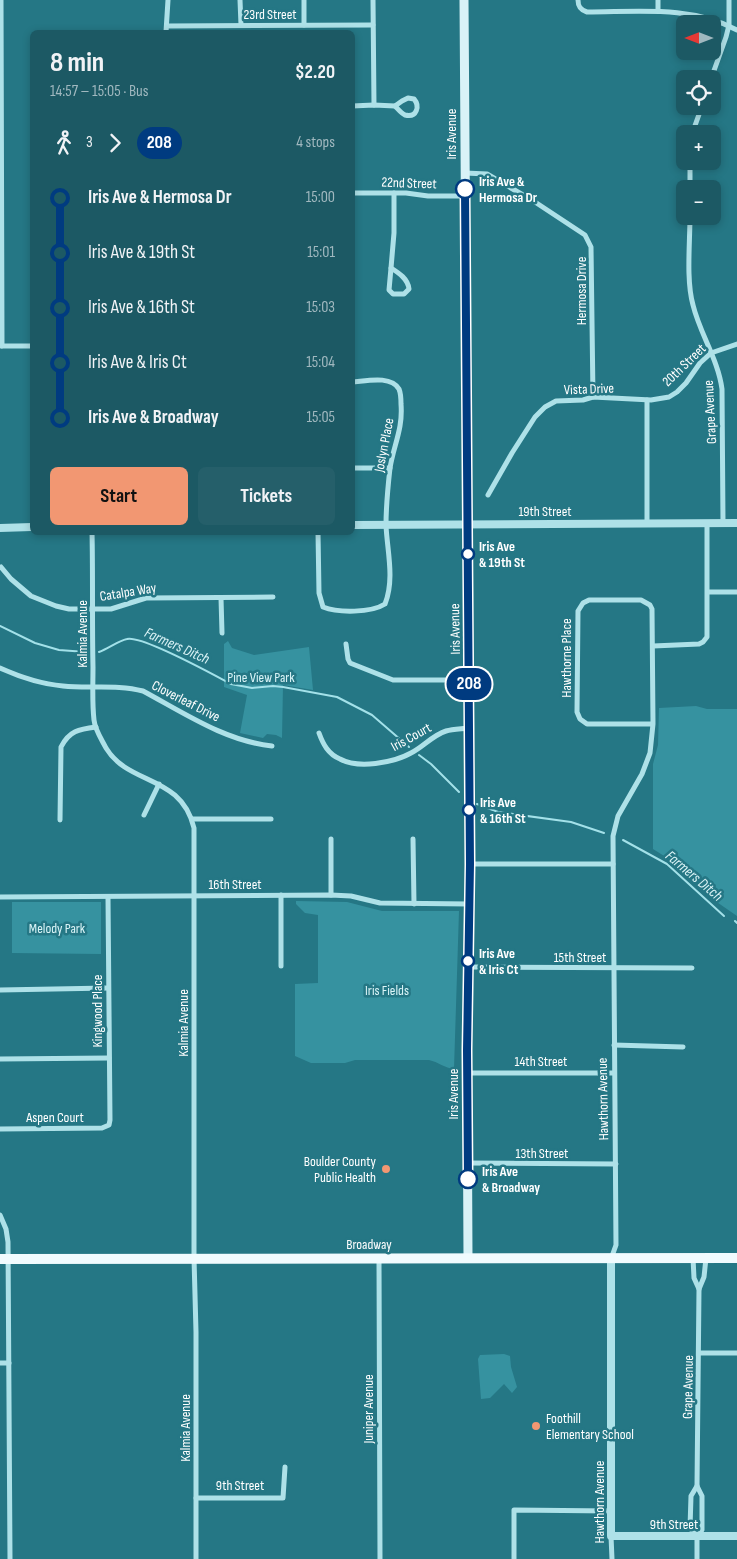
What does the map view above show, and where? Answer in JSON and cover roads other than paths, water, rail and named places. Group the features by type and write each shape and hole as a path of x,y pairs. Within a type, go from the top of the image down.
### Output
{"main road":[{"name":"Iris Avenue","path":"464,0 470,864 467,1073 468,1258"},
{"name":"Broadway","path":"4,1259 737,1258"}],"street":[{"path":"1,0 1,346 30,346"},
{"path":"167,30 168,0"},
{"path":"240,0 241,25"},
{"path":"304,0 304,25"},
{"path":"373,0 374,105"},
{"path":"578,0 581,10 586,12 658,11 688,13 711,18 737,30"},
{"path":"658,0 658,11"},
{"path":"714,70 729,25 729,0"},
{"name":"23rd Street","path":"168,26 373,25"},
{"path":"355,106 395,106"},
{"name":"Hermosa Drive","path":"465,173 482,173 492,177 580,231 589,240 592,256 593,397"},
{"name":"22nd Street","path":"355,193 465,196"},
{"path":"391,268 408,283 409,289 404,294 393,294 389,290 394,233 394,193"},
{"name":"Grape Avenue","path":"690,225 690,291 693,306 720,377 722,389 723,523"},
{"name":"20th Street","path":"647,400 660,400 677,392 700,363 711,353 737,344"},
{"name":"Joslyn Place","path":"318,535 319,593 323,607 335,610 368,610 378,609 385,604 388,596 389,552 386,524 390,468 401,430 401,394 398,388 389,381 355,382"},
{"name":"Vista Drive","path":"488,495 512,452 539,412 556,401 583,400 593,397 647,400"},
{"path":"647,400 647,523"},
{"path":"355,468 390,468"},
{"path":"653,646 699,644 704,642 708,634 707,523"},
{"name":"19th Street","path":"355,524 737,523"},
{"path":"0,528 30,528"},
{"name":"Kalmia Avenue","path":"92,535 93,687 96,727 107,750 114,758 123,765 173,792 181,800 192,819 194,828 196,1559"},
{"name":"Catalpa Way","path":"1,567 20,588 43,602 69,609 120,607 146,598 273,597"},
{"path":"708,592 737,592"},
{"path":"221,598 222,633"},
{"name":"Hawthorne Place","path":"653,646 652,610 646,602 641,600 589,600 580,606 578,611 577,712 579,717 587,724 654,724"},
{"path":"346,644 350,663 387,679 469,680"},
{"name":"Hawthorn Avenue","path":"612,1559 611,1259 616,1245 614,826 626,800 642,774 650,753 654,724 653,646"},
{"name":"Cloverleaf Drive","path":"0,668 46,684 129,688 143,691 226,735 244,741 272,746"},
{"path":"60,820 61,747 70,734 79,729 96,727"},
{"name":"Iris Court","path":"319,733 325,747 340,760 355,763 375,763 394,760 410,754 438,734 448,730 469,728"},
{"path":"144,815 159,784"},
{"path":"192,819 271,819"},
{"path":"330,839 331,895"},
{"path":"413,839 414,904"},
{"path":"470,864 613,864"},
{"path":"281,895 281,966"},
{"name":"16th Street","path":"0,897 331,895 351,896 380,904 469,904"},
{"name":"Kingwood Place","path":"108,897 109,1125"},
{"name":"15th Street","path":"468,968 692,968"},
{"path":"0,990 108,988"},
{"path":"614,1045 683,1047"},
{"path":"0,1059 109,1058"},
{"name":"14th Street","path":"467,1073 614,1073"},
{"name":"Aspen Court","path":"0,1129 102,1128 109,1125"},
{"name":"13th Street","path":"468,1163 616,1164"},
{"path":"0,1215 6,1229 8,1242 4,1259 9,1363 10,1559"},
{"name":"Juniper Avenue","path":"379,1258 380,1559"},
{"name":"Grape Avenue","path":"694,1258 694,1278 699,1289"},
{"name":"Grape Avenue","path":"697,1559 697,1536 702,1530 702,1496 697,1486 700,1353 699,1289 704,1277 706,1258"},
{"path":"700,1353 737,1353"},
{"path":"0,1363 9,1363"},
{"name":"9th Street","path":"196,1498 283,1498 285,1467"},
{"name":"Grape Avenue","path":"697,1486 691,1496 690,1528 697,1536"},
{"path":"514,1559 514,1510 611,1510"},
{"name":"9th Street","path":"611,1536 737,1536"}],"waterway":[{"name":"Farmers Ditch","path":"0,626 35,643 59,650 86,652"},
{"name":"Farmers Ditch","path":"99,652 124,640 135,639 162,649 231,684 252,688 283,687 337,697 372,715 409,747"},
{"name":"Farmers Ditch","path":"419,755 431,764 459,792"},
{"name":"Farmers Ditch","path":"477,804 498,812 571,822 604,833"},
{"name":"Farmers Ditch","path":"623,840 667,864 724,916"}],"place":[{"name":"Iris Ave & Hermosa Dr","path":"465,189"},
{"name":"Iris Ave & 19th St","path":"468,554"},
{"name":"Iris Ave & 16th St","path":"469,810"},
{"name":"Iris Ave & Iris Ct","path":"468,961"},
{"name":"Boulder County Public Health","path":"386,1169"},
{"name":"Iris Ave & Broadway","path":"468,1179"},
{"name":"Foothill Elementary School","path":"536,1426"}],"park label":[{"name":"Pine View Park","path":"261,677"},
{"name":"Melody Park","path":"57,928"},
{"name":"Iris Fields","path":"387,990"}]}
